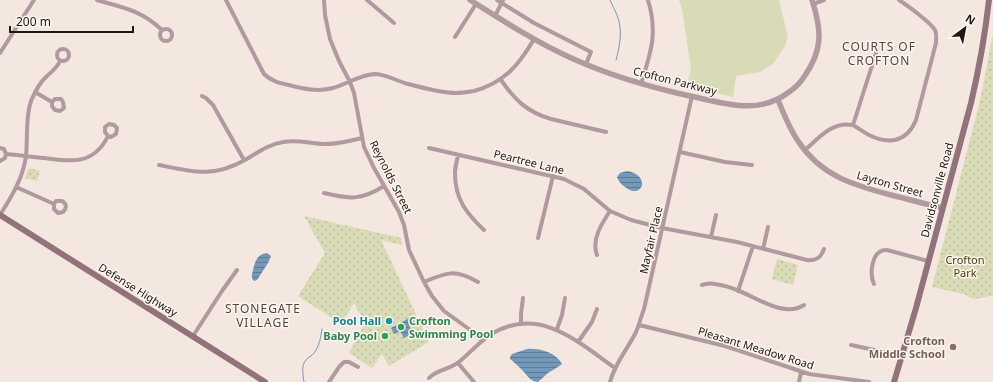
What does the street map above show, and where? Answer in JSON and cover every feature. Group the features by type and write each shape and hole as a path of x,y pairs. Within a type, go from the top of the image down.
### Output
{"main road":[{"name":"Davidsonville Road","path":"894,382 928,261 978,71 989,0"},
{"name":"Defense Highway","path":"0,215 265,382"}],"street":[{"path":"0,52 34,0"},
{"path":"97,0 136,12 148,18 162,30"},
{"path":"226,0 261,70 268,78 273,81 310,90 334,88 371,74 391,77 406,84 434,91 457,94 480,89 501,80 510,73 526,54 534,39"},
{"name":"Reynolds Street","path":"324,0 325,15 330,39 354,93 362,138 367,155 402,219 409,250 432,296 444,311 482,340"},
{"path":"367,0 394,23"},
{"name":"Crofton Parkway","path":"470,0 534,39 586,64 641,84 663,90 729,105 750,107 778,100 795,88 803,80 810,69 818,48 819,29 817,14 813,2"},
{"path":"497,0 534,23 591,52 586,64"},
{"path":"641,84 652,46 652,11 648,0"},
{"path":"813,2 824,0"},
{"path":"805,150 829,130 843,124 853,125 876,138 890,141 897,140 904,136 913,127 936,43 936,32 930,24 899,0"},
{"path":"495,16 502,2"},
{"path":"456,37 476,4"},
{"path":"853,125 877,50"},
{"path":"0,215 16,187 24,168 28,117 31,102 35,92 60,61"},
{"path":"501,80 518,101 526,108 538,114 551,119 606,132"},
{"path":"35,92 52,102"},
{"path":"202,96 213,105 244,160"},
{"name":"Mayfair Place","path":"610,382 615,368 639,325 647,298 692,96"},
{"name":"Layton Street","path":"778,100 792,131 805,150 820,166 854,184 942,208"},
{"path":"6,154 63,161 76,161 84,159 97,151 108,136"},
{"path":"159,165 186,171 203,172 220,170 231,167 273,144 291,140 317,144 342,143 362,138"},
{"path":"0,148 4,149 6,154"},
{"name":"Peartree Lane","path":"429,148 564,179 591,195 610,211 631,220 662,228 728,240 812,261 818,259 824,249"},
{"path":"680,152 725,162 752,165"},
{"path":"0,161 5,158 6,154"},
{"path":"458,155 455,172 459,198 468,214 484,230"},
{"path":"538,238 553,176"},
{"path":"324,193 343,198 359,197 370,194 384,186"},
{"path":"16,187 54,204"},
{"path":"597,255 595,250 596,239 601,226 610,211"},
{"path":"711,238 716,214"},
{"path":"762,249 768,227"},
{"path":"738,291 753,246"},
{"path":"874,284 871,272 875,256 881,251 887,250 928,261"},
{"path":"193,336 237,270"},
{"path":"424,282 440,275 454,273 465,275 478,282"},
{"path":"702,285 714,284 738,291 775,307 792,309 799,308 804,305"},
{"path":"522,324 521,314 523,298"},
{"path":"557,329 562,315 565,298"},
{"path":"578,342 592,322 597,309"},
{"path":"428,378 436,372 458,362 492,333 502,328 530,323 557,329 615,368"},
{"name":"Pleasant Meadow Road","path":"639,325 725,346 801,372 818,376 869,382"},
{"path":"851,344 902,356"},
{"path":"329,382 344,362 349,362 358,367"},
{"path":"458,362 474,382"},
{"path":"798,382 801,372"}],"green space":[{"path":"679,0 779,0 788,37 785,46 773,64 760,72 736,76 733,97 687,86 691,69 682,9"},
{"name":"Crofton Park","path":"993,33 993,295 975,299 964,294 932,287 979,105"},
{"path":"29,168 40,171 37,181 25,178"},
{"path":"304,216 401,238 402,245 381,240 429,342 389,366 382,354 372,368 349,353 365,323 354,303 341,324 298,296 325,253"},
{"path":"777,259 798,265 793,285 772,279"}],"water":[{"path":"627,171 635,173 640,177 642,186 640,189 636,191 631,190 619,182 617,177 620,173"},
{"path":"267,253 271,256 268,263 257,280 254,281 252,279 252,275 256,261 261,255"},
{"name":"Crofton Swimming Pool","path":"411,317 415,323 409,326 413,333 404,338 400,331 394,334 391,328"},
{"path":"527,349 536,349 556,356 562,364 538,382 535,382 510,359 512,354"}],"waterway":[{"path":"610,0 620,26 620,43 616,60"},
{"path":"304,382 304,362 317,348 322,329"}],"place":[{"name":"Pool Hall","path":"389,321"},
{"name":"Crofton Swimming Pool","path":"401,327"},
{"name":"Baby Pool","path":"385,336"},
{"name":"Crofton Middle School","path":"953,347"}],"district":[{"name":"COURTS OF CROFTON","path":"879,54"},
{"name":"STONEGATE VILLAGE","path":"263,316"}]}
